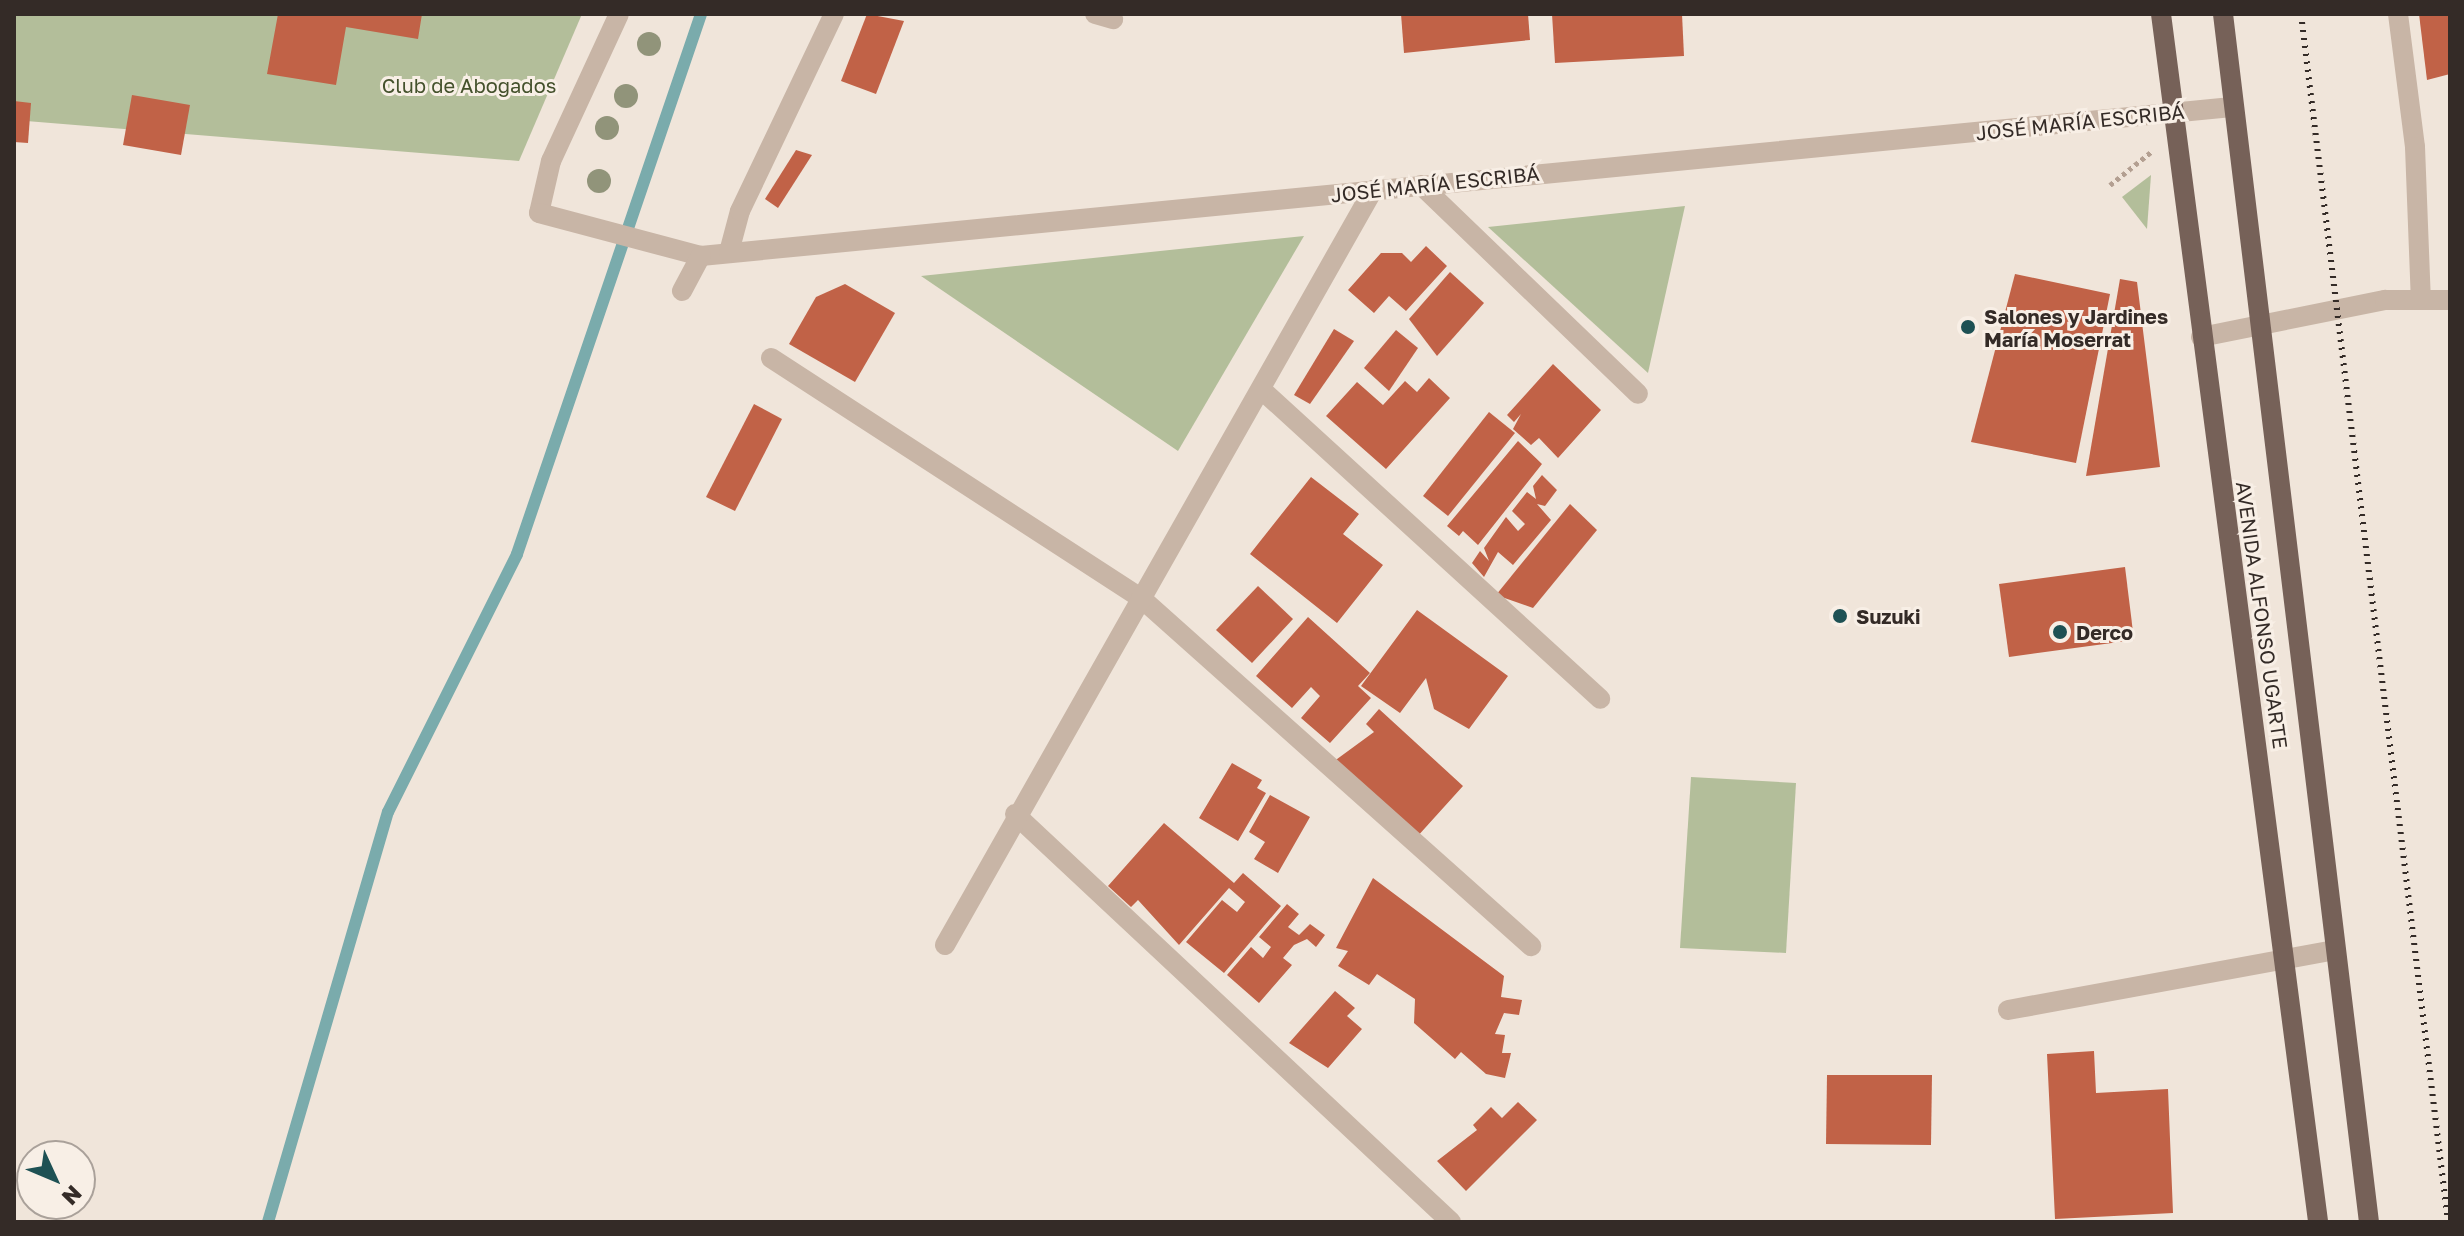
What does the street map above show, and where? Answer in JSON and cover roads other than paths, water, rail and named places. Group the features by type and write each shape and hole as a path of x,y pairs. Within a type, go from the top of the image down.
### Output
{"main road":[{"name":"AVENIDA ALFONSO UGARTE","path":"2161,14 2172,123 2318,1222"},
{"name":"AVENIDA ALFONSO UGARTE","path":"2223,14 2369,1222"}],"street":[{"name":"JOSÉ MARÍA ESCRIBÁ","path":"619,14 551,161 539,213 701,256 1421,185 2172,123 2232,107"},
{"path":"729,252 740,211 834,14"},
{"path":"2398,14 2415,147 2421,300"},
{"path":"1421,185 1638,394"},
{"path":"945,945 1015,814 1262,390 1373,190"},
{"path":"682,291 701,256"},
{"path":"2201,337 2385,300 2450,300"},
{"path":"771,358 1141,598 1531,946"},
{"path":"1262,390 1600,699"},
{"path":"1015,814 1451,1222"},
{"path":"2008,1010 2284,962 2336,950"}],"waterway":[{"path":"268,1222 388,812 517,554 701,14"}],"railway":[{"path":"2301,14 2448,1222"}],"place":[{"name":"Salones y Jardines María Moserrat","path":"1968,327"},
{"name":"Suzuki","path":"1840,616"},
{"name":"Derco","path":"2060,632"}],"park label":[{"name":"Club de Abogados","path":"469,85"}]}
